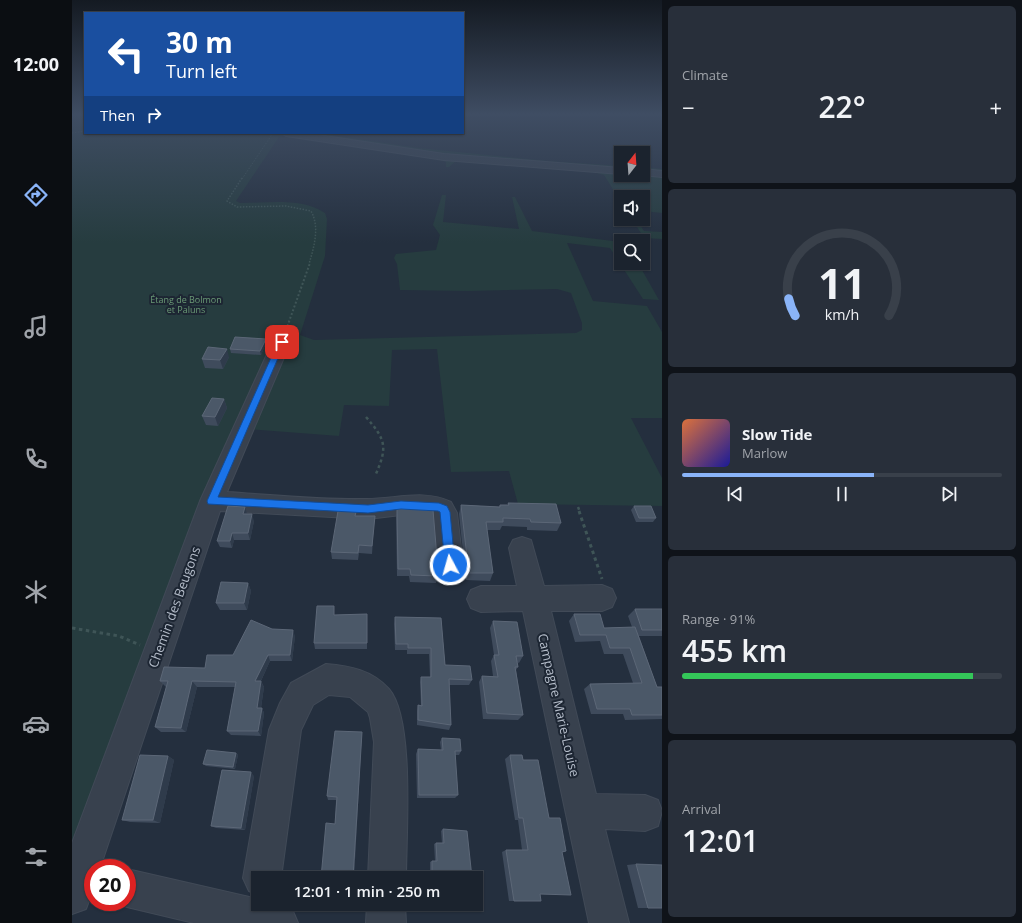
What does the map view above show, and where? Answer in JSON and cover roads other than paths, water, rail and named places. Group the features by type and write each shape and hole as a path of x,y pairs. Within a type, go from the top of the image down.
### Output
{"street":[{"path":"445,157 614,170"},
{"path":"650,173 662,174"},
{"name":"Chemin des Beugons","path":"81,884 156,657 212,501 282,342"},
{"path":"212,501 368,509 401,505 439,507 445,512 450,565"},
{"name":"Campagne Marie-Louise","path":"522,548 609,923"},
{"path":"481,599 602,598"},
{"path":"263,871 285,730 291,714 302,694 326,679 354,682 366,689 378,701 386,718 390,742 387,871"},
{"path":"583,811 645,813"},
{"path":"136,890 254,916"},
{"path":"386,911 386,923"}],"park label":[{"name":"Étang de Bolmon et Paluns","path":"186,304"}]}
